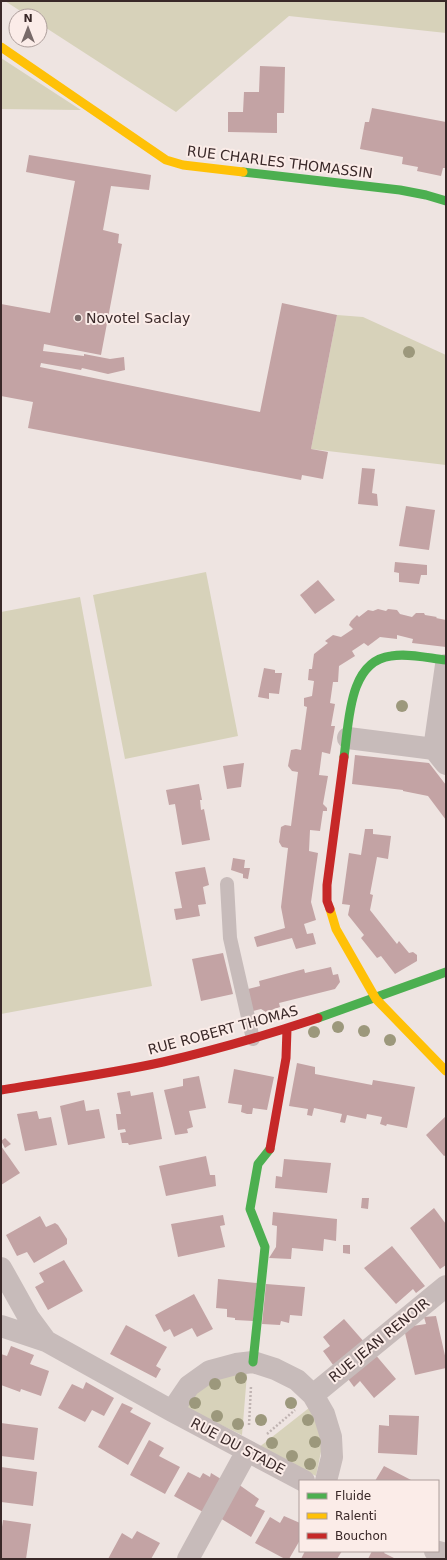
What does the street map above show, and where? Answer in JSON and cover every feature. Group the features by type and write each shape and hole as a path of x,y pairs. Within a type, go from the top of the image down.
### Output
{"street":[{"name":"RUE CHARLES THOMASSIN","path":"1,47 152,151 166,160 177,164 209,169 400,190 426,195 446,202"},
{"path":"446,660 393,654 381,656 370,662 357,680 353,694 327,885 327,901 336,929 376,999 446,1071"},
{"path":"348,738 440,757 446,665"},
{"name":"RUE ROBERT THOMAS","path":"1,1090 162,1062 253,1039 376,999 446,972"},
{"path":"253,1362 265,1247 250,1209 258,1164 270,1149 286,1058 287,1029"},
{"name":"RUE DU STADE","path":"1,1268 29,1318 46,1341"},
{"name":"RUE JEAN RENOIR","path":"313,1395 446,1286"},
{"name":"RUE DU STADE","path":"1,1326 46,1341 172,1412 302,1480"},
{"path":"172,1412 189,1386 210,1372 236,1364 253,1362 275,1368 298,1380 313,1395 324,1414 331,1437 332,1457 326,1480"},
{"path":"188,1559 247,1451"}],"lane":[{"path":"226,884 230,938 253,1039"}],"path":[{"path":"247,1451 253,1362"},
{"path":"247,1451 313,1395"}],"shaded area":[{"path":"5,1 446,1 446,33 289,16 176,112 48,29 48,8 16,8"},
{"path":"1,58 81,110 1,109"},
{"path":"337,315 363,317 446,355 446,465 311,449"},
{"path":"206,572 238,736 125,759 93,595"},
{"path":"80,597 152,986 1,1014 1,612"},
{"path":"228,1373 247,1374 242,1435 183,1407 204,1384"},
{"path":"309,1408 325,1432 316,1476 258,1448"}],"building":[{"path":"260,66 285,67 284,113 277,113 277,133 228,132 228,112 243,112 244,92 259,92"},
{"path":"372,108 446,122 446,168 443,168 441,176 417,171 418,167 402,164 403,157 360,149 365,122 369,122"},
{"name":"Novotel Saclay","path":"29,155 151,175 149,190 111,186 103,230 119,234 118,243 122,244 101,355 44,344 43,351 84,356 84,354 110,359 124,357 125,370 108,374 82,368 81,370 41,363 40,367 260,412 282,303 337,315 311,449 328,452 323,479 302,475 301,480 28,428 33,402 1,396 1,304 50,313 75,181 26,172"},
{"path":"362,468 375,469 372,493 377,494 378,506 358,504"},
{"path":"406,506 435,510 429,550 399,546"},
{"path":"395,562 427,565 427,575 421,575 419,584 399,582 399,573 394,572"},
{"path":"318,580 335,600 315,614 300,595"},
{"path":"378,609 386,611 388,609 397,610 400,614 412,617 416,613 424,613 425,615 446,620 446,647 412,643 413,639 397,635 397,639 380,637 368,646 364,643 352,651 355,656 339,666 338,682 333,682 330,703 335,704 331,726 335,726 330,754 322,752 319,775 328,776 323,804 327,808 327,811 323,811 320,831 310,830 309,851 318,853 311,902 316,920 304,924 307,934 313,933 316,944 296,949 292,938 257,947 254,937 285,928 281,907 288,848 282,847 279,842 281,827 285,825 291,826 298,772 292,771 288,766 291,750 301,750 307,707 304,706 304,698 312,696 314,681 308,680 309,669 312,669 314,654 328,643 325,641 333,635 341,637 353,629 349,625 357,615 359,617 368,610 373,611"},
{"path":"264,668 275,670 275,673 282,673 279,694 269,693 269,699 258,697"},
{"path":"355,755 429,763 446,785 446,820 428,796 403,790 352,784"},
{"path":"244,763 241,787 227,789 223,766"},
{"path":"199,784 202,800 200,800 201,810 204,809 210,840 182,845 175,804 169,805 166,790"},
{"path":"365,829 373,829 373,834 391,836 388,859 377,857 370,894 373,895 370,910 397,944 399,941 409,953 413,952 417,955 417,961 395,974 381,956 377,958 361,938 364,935 348,915 350,905 342,904 349,853 361,855"},
{"path":"233,858 245,860 244,868 250,868 248,879 243,878 243,874 231,870"},
{"path":"205,867 209,885 203,887 206,904 198,905 200,916 176,920 174,909 182,908 175,872"},
{"path":"223,953 233,994 201,1001 192,959"},
{"path":"331,967 333,975 338,974 340,982 335,989 279,1003 280,1007 266,1012 261,1009 253,1011 248,989 260,986 259,981 304,969 305,973"},
{"path":"297,1063 315,1067 315,1074 372,1085 373,1080 415,1087 407,1128 380,1124 382,1117 367,1114 366,1119 347,1115 345,1123 340,1122 342,1114 314,1108 312,1116 307,1115 308,1109 289,1106"},
{"path":"234,1069 274,1077 267,1110 253,1108 252,1114 247,1114 241,1112 242,1105 228,1103"},
{"path":"199,1076 206,1108 189,1111 193,1127 187,1129 188,1133 175,1135 164,1090 183,1086 183,1079"},
{"path":"130,1091 131,1096 153,1092 162,1139 129,1145 128,1143 122,1143 120,1133 126,1132 125,1129 118,1130 116,1114 121,1114 117,1093"},
{"path":"84,1100 86,1111 99,1109 105,1138 68,1145 60,1106"},
{"path":"37,1111 39,1119 51,1117 57,1145 25,1151 17,1114"},
{"path":"446,1116 446,1155 444,1156 426,1135"},
{"path":"5,1138 11,1144 5,1148 1,1141"},
{"path":"1,1146 20,1173 1,1185"},
{"path":"206,1156 210,1175 215,1175 216,1186 166,1196 159,1166"},
{"path":"284,1159 331,1163 327,1193 275,1188 276,1176 282,1177"},
{"path":"362,1198 369,1198 368,1209 361,1208"},
{"path":"434,1208 446,1224 446,1265 440,1269 410,1228"},
{"path":"273,1212 337,1219 336,1241 324,1239 323,1251 292,1248 291,1259 269,1258 276,1247 277,1226 272,1225"},
{"path":"223,1215 225,1225 220,1226 225,1247 178,1257 171,1224"},
{"path":"40,1216 46,1227 55,1223 58,1225 67,1239 67,1244 34,1263 27,1252 17,1256 6,1235"},
{"path":"343,1245 350,1245 350,1254 343,1253"},
{"path":"392,1246 425,1286 416,1293 413,1289 396,1304 364,1268"},
{"path":"64,1260 83,1291 48,1310 35,1287 44,1282 39,1273"},
{"path":"218,1279 257,1283 253,1321 235,1320 235,1318 227,1317 227,1309 216,1308"},
{"path":"266,1284 305,1287 302,1316 290,1315 289,1323 281,1321 280,1325 262,1324"},
{"path":"194,1294 213,1329 197,1337 192,1328 174,1337 170,1329 164,1332 155,1315"},
{"path":"436,1316 446,1360 446,1368 415,1375 404,1329 406,1327 426,1324 424,1317"},
{"path":"344,1319 365,1343 336,1369 323,1351 330,1346 323,1337"},
{"path":"126,1325 167,1347 156,1366 161,1369 156,1378 110,1354"},
{"path":"11,1346 34,1355 30,1364 49,1371 41,1396 21,1389 20,1392 1,1385 1,1354 7,1356"},
{"path":"374,1353 396,1379 374,1398 360,1381 354,1387 346,1376"},
{"path":"86,1382 114,1398 104,1416 92,1410 85,1422 58,1408 72,1384 83,1389"},
{"path":"122,1403 133,1408 130,1412 151,1423 128,1465 98,1447"},
{"path":"389,1415 419,1416 417,1455 378,1453 379,1425 389,1426"},
{"path":"1,1423 38,1428 34,1460 1,1456"},
{"path":"149,1440 164,1448 159,1456 180,1467 165,1494 130,1475"},
{"path":"384,1466 411,1480 376,1480"},
{"path":"1,1467 37,1472 33,1506 1,1502"},
{"path":"188,1472 200,1478 203,1473 210,1477 211,1473 221,1479 203,1512 174,1496"},
{"path":"238,1484 259,1499 255,1506 265,1511 251,1537 220,1518"},
{"path":"284,1516 299,1523 299,1542 289,1559 285,1559 255,1543 270,1517 280,1523"},
{"path":"3,1520 31,1524 26,1559 1,1559 1,1534"},
{"path":"137,1531 160,1543 151,1559 108,1559 122,1533 132,1539"},
{"path":"304,1552 341,1552 337,1559 301,1559"},
{"path":"372,1552 384,1552 396,1559 368,1559"}],"traffic: fast":[{"path":"243,172 400,190 446,201"},
{"path":"344,757 353,696 366,669 377,660 398,655 412,655 446,660"},
{"path":"318,1018 446,972"},
{"path":"253,1362 265,1247 250,1209 258,1164 270,1149"}],"traffic: slow":[{"path":"1,47 166,160 183,165 243,172"},
{"path":"330,909 336,929 376,999 446,1071"}],"traffic: jam":[{"path":"330,909 327,901 327,885 344,757"},
{"path":"1,1090 102,1074 163,1062 241,1042 318,1018"},
{"path":"270,1149 286,1058 287,1029"}],"place":[{"name":"Novotel Saclay","path":"78,318"}]}
